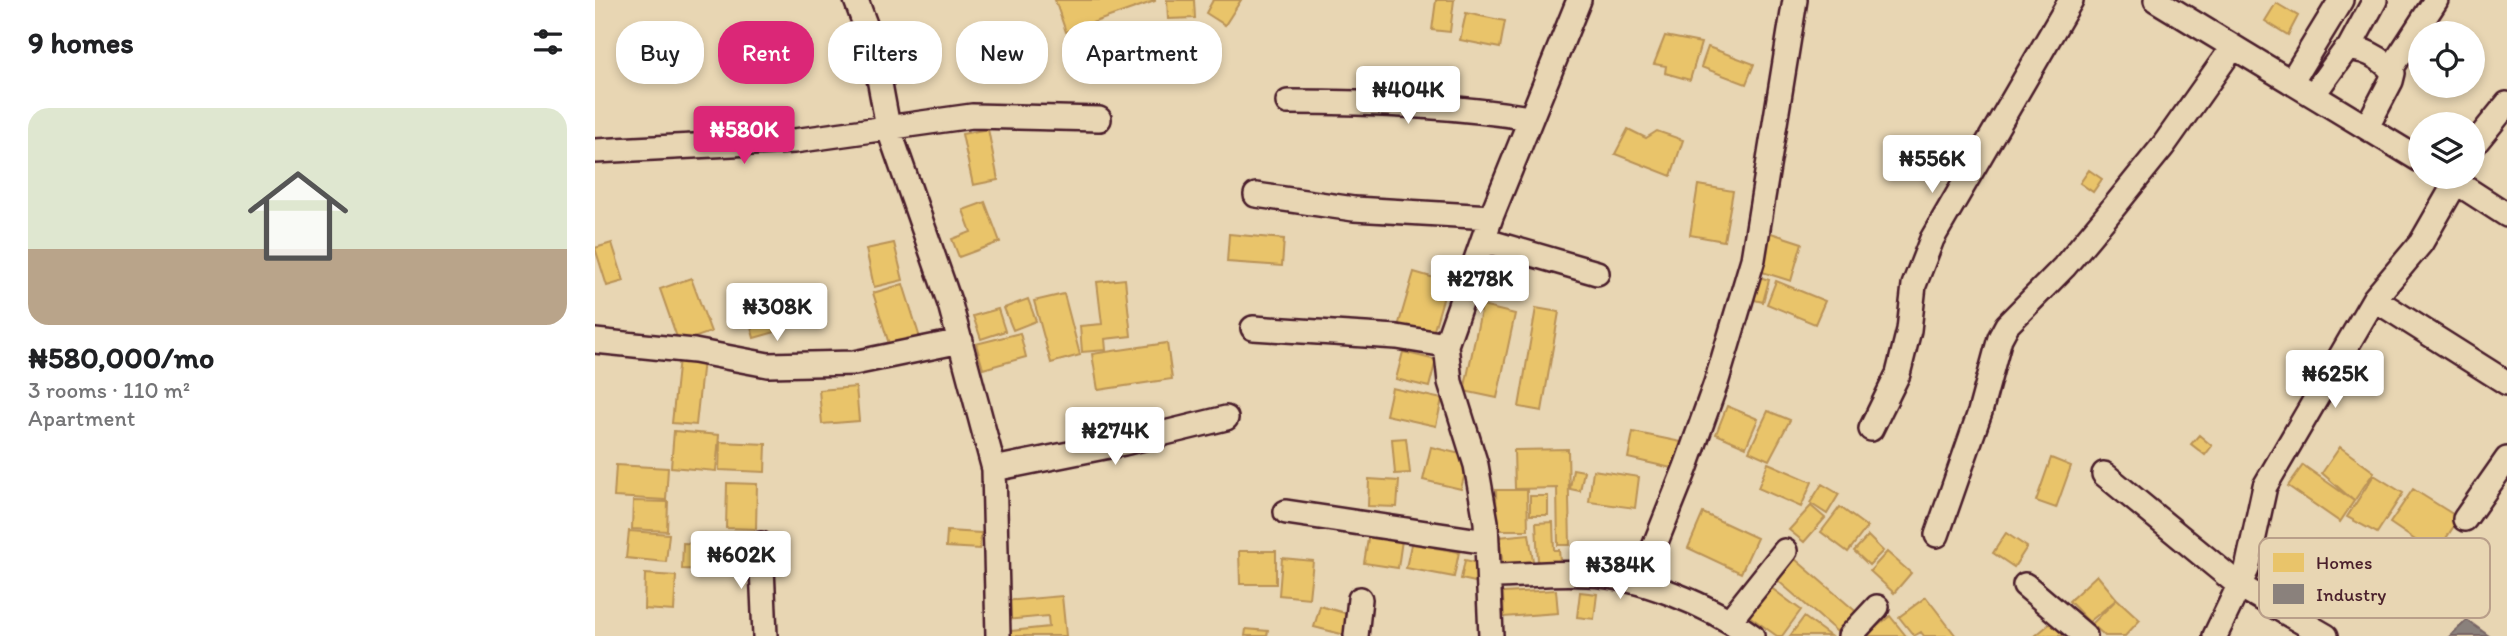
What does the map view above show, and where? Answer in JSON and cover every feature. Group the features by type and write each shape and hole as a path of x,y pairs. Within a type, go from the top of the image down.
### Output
{"street":[{"path":"856,0 873,46 888,127 950,304 994,469 998,636"},
{"path":"1490,636 1487,542 1476,464 1451,383 1446,345 1491,217 1579,0"},
{"path":"1640,582 1716,383 1753,259 1795,0"},
{"path":"1871,429 1898,374 1909,330 1914,285 1932,239 2071,0"},
{"path":"2156,0 2408,153"},
{"path":"2291,82 2341,0"},
{"path":"2313,95 2349,48 2375,0"},
{"path":"2391,69 2435,0"},
{"path":"1937,535 1980,412 2000,338 2007,325 2064,267 2113,208 2163,146 2233,47"},
{"path":"2349,48 2356,47 2389,65 2393,72 2367,127"},
{"path":"1288,102 1374,102 1530,118"},
{"path":"2485,131 2507,104"},
{"path":"595,151 795,141 972,116 1099,118"},
{"path":"2215,636 2247,569 2265,486 2374,299 2421,243 2447,189"},
{"path":"2467,189 2507,215"},
{"path":"1256,195 1354,209 1491,217"},
{"path":"1483,240 1597,273"},
{"path":"2374,299 2507,383"},
{"path":"1253,328 1397,337 1446,345"},
{"path":"595,341 694,351 768,365 854,363 961,341"},
{"path":"994,469 1124,443 1226,418"},
{"path":"2465,519 2507,459"},
{"path":"2103,474 2239,586 2259,597"},
{"path":"1286,512 1487,542"},
{"path":"761,544 765,636"},
{"path":"1730,620 1785,551"},
{"path":"1489,576 1587,573 1640,582 1730,620 1752,636"},
{"path":"2025,585 2085,636"},
{"path":"1356,636 1360,599"},
{"path":"1850,636 1877,607"},
{"path":"2295,618 2326,636"}],"building: Homes":[{"path":"1055,0 1155,0 1098,21 1062,21"},
{"path":"1167,0 1194,0 1195,18 1168,19"},
{"path":"1213,0 1241,0 1225,25 1206,13"},
{"path":"1436,0 1454,0 1450,32 1432,30"},
{"path":"2276,3 2298,16 2288,35 2265,21"},
{"path":"1466,13 1505,21 1500,48 1460,40"},
{"path":"1665,36 1701,43 1690,80 1665,73 1666,66 1654,64"},
{"path":"1708,47 1754,64 1746,84 1701,67"},
{"path":"988,129 998,180 973,185 962,134"},
{"path":"1628,129 1646,138 1657,131 1683,140 1671,176 1615,154"},
{"path":"2089,170 2102,179 2093,192 2080,183"},
{"path":"1698,185 1733,191 1724,241 1690,235"},
{"path":"985,202 1000,242 959,257 952,239 971,232 963,210"},
{"path":"1768,232 1802,243 1791,281 1756,270"},
{"path":"1229,234 1284,239 1282,266 1227,262"},
{"path":"612,243 624,281 607,286 595,248"},
{"path":"894,243 903,280 874,287 866,249"},
{"path":"1414,272 1448,282 1431,340 1397,330"},
{"path":"1756,276 1769,280 1763,302 1750,299"},
{"path":"691,278 711,332 679,343 660,289"},
{"path":"1125,279 1131,336 1105,339 1106,350 1082,352 1080,326 1102,324 1097,282"},
{"path":"1776,281 1825,301 1815,324 1767,304"},
{"path":"903,284 920,338 890,347 873,293"},
{"path":"763,288 775,332 754,338 742,293"},
{"path":"1064,294 1080,355 1051,363 1034,301"},
{"path":"1028,299 1036,321 1013,330 1004,308"},
{"path":"1482,306 1515,314 1497,398 1464,391"},
{"path":"1536,308 1559,312 1542,411 1519,407"},
{"path":"998,309 1005,331 981,339 973,316"},
{"path":"1020,333 1026,357 983,369 976,344"},
{"path":"1167,343 1172,379 1098,390 1092,354"},
{"path":"1403,352 1436,360 1429,387 1396,379"},
{"path":"679,358 703,360 696,425 672,423"},
{"path":"856,387 859,421 822,424 819,390"},
{"path":"1392,388 1442,399 1436,426 1386,415"},
{"path":"1727,406 1758,419 1746,447 1716,434"},
{"path":"1768,411 1790,420 1769,460 1749,451"},
{"path":"674,431 719,435 716,471 671,467"},
{"path":"1633,432 1686,443 1680,470 1628,458"},
{"path":"2199,435 2212,446 2205,455 2191,444"},
{"path":"1406,438 1410,473 1395,474 1392,439"},
{"path":"720,442 766,444 765,472 719,470"},
{"path":"1431,447 1469,456 1461,489 1423,480"},
{"path":"2340,447 2374,472 2354,501 2322,473"},
{"path":"1568,449 1570,545 1558,545 1557,488 1515,489 1514,450"},
{"path":"2051,458 2071,466 2056,508 2036,501"},
{"path":"1768,463 1812,482 1801,507 1758,488"},
{"path":"616,465 668,468 666,500 614,497"},
{"path":"2303,465 2354,501 2340,522 2288,486"},
{"path":"1573,469 1584,471 1580,491 1570,489"},
{"path":"1593,470 1639,477 1635,508 1589,502"},
{"path":"2374,475 2403,493 2377,533 2347,517"},
{"path":"1369,479 1399,481 1397,507 1368,506"},
{"path":"727,483 757,484 756,529 726,528"},
{"path":"1822,484 1839,494 1827,514 1810,503"},
{"path":"2413,489 2459,518 2446,538 2412,538 2390,523"},
{"path":"1496,490 1527,490 1528,530 1497,530"},
{"path":"1530,496 1548,496 1548,515 1530,515"},
{"path":"633,501 668,502 667,531 632,529"},
{"path":"1811,506 1825,518 1804,542 1789,530"},
{"path":"1840,507 1867,527 1848,552 1821,532"},
{"path":"1703,513 1757,538 1741,573 1688,548"},
{"path":"1553,522 1554,550 1559,550 1560,561 1538,562 1536,523"},
{"path":"1370,527 1403,533 1398,568 1364,563"},
{"path":"629,531 669,534 666,562 626,558"},
{"path":"947,531 981,533 980,549 946,547"},
{"path":"2006,533 2027,547 2014,567 1993,553"},
{"path":"1529,534 1533,561 1503,565 1499,537"},
{"path":"1413,535 1437,539 1435,548 1459,552 1454,577 1406,568"},
{"path":"1868,536 1883,551 1869,565 1854,551"},
{"path":"683,543 734,546 733,571 682,569"},
{"path":"1239,551 1276,551 1276,584 1240,584"},
{"path":"1887,552 1911,573 1894,593 1870,571"},
{"path":"1282,558 1313,561 1309,598 1279,595"},
{"path":"1795,559 1860,615 1842,636 1777,580"},
{"path":"1465,560 1484,564 1480,583 1461,579"},
{"path":"645,574 676,576 674,611 644,609"},
{"path":"2097,575 2117,599 2089,622 2069,601"},
{"path":"1770,587 1801,610 1782,636 1777,636 1749,616"},
{"path":"1556,590 1558,613 1504,617 1503,593"},
{"path":"1580,592 1597,594 1594,619 1577,617"},
{"path":"1062,596 1066,636 1002,636 1001,632 1049,627 1048,616 1006,620 1004,601"},
{"path":"1926,597 1956,636 1924,636 1921,632 1914,636 1899,617"},
{"path":"2117,599 2140,620 2125,636 2105,636 2092,624"},
{"path":"1320,606 1355,616 1349,636 1314,627"},
{"path":"1890,616 1906,636 1865,636"},
{"path":"1804,617 1830,636 1790,636"},
{"path":"2052,622 2066,636 2035,636"},
{"path":"1246,629 1268,631 1267,636 1245,636"}],"building: Industry":[{"path":"2467,620 2489,636 2450,636"}]}
